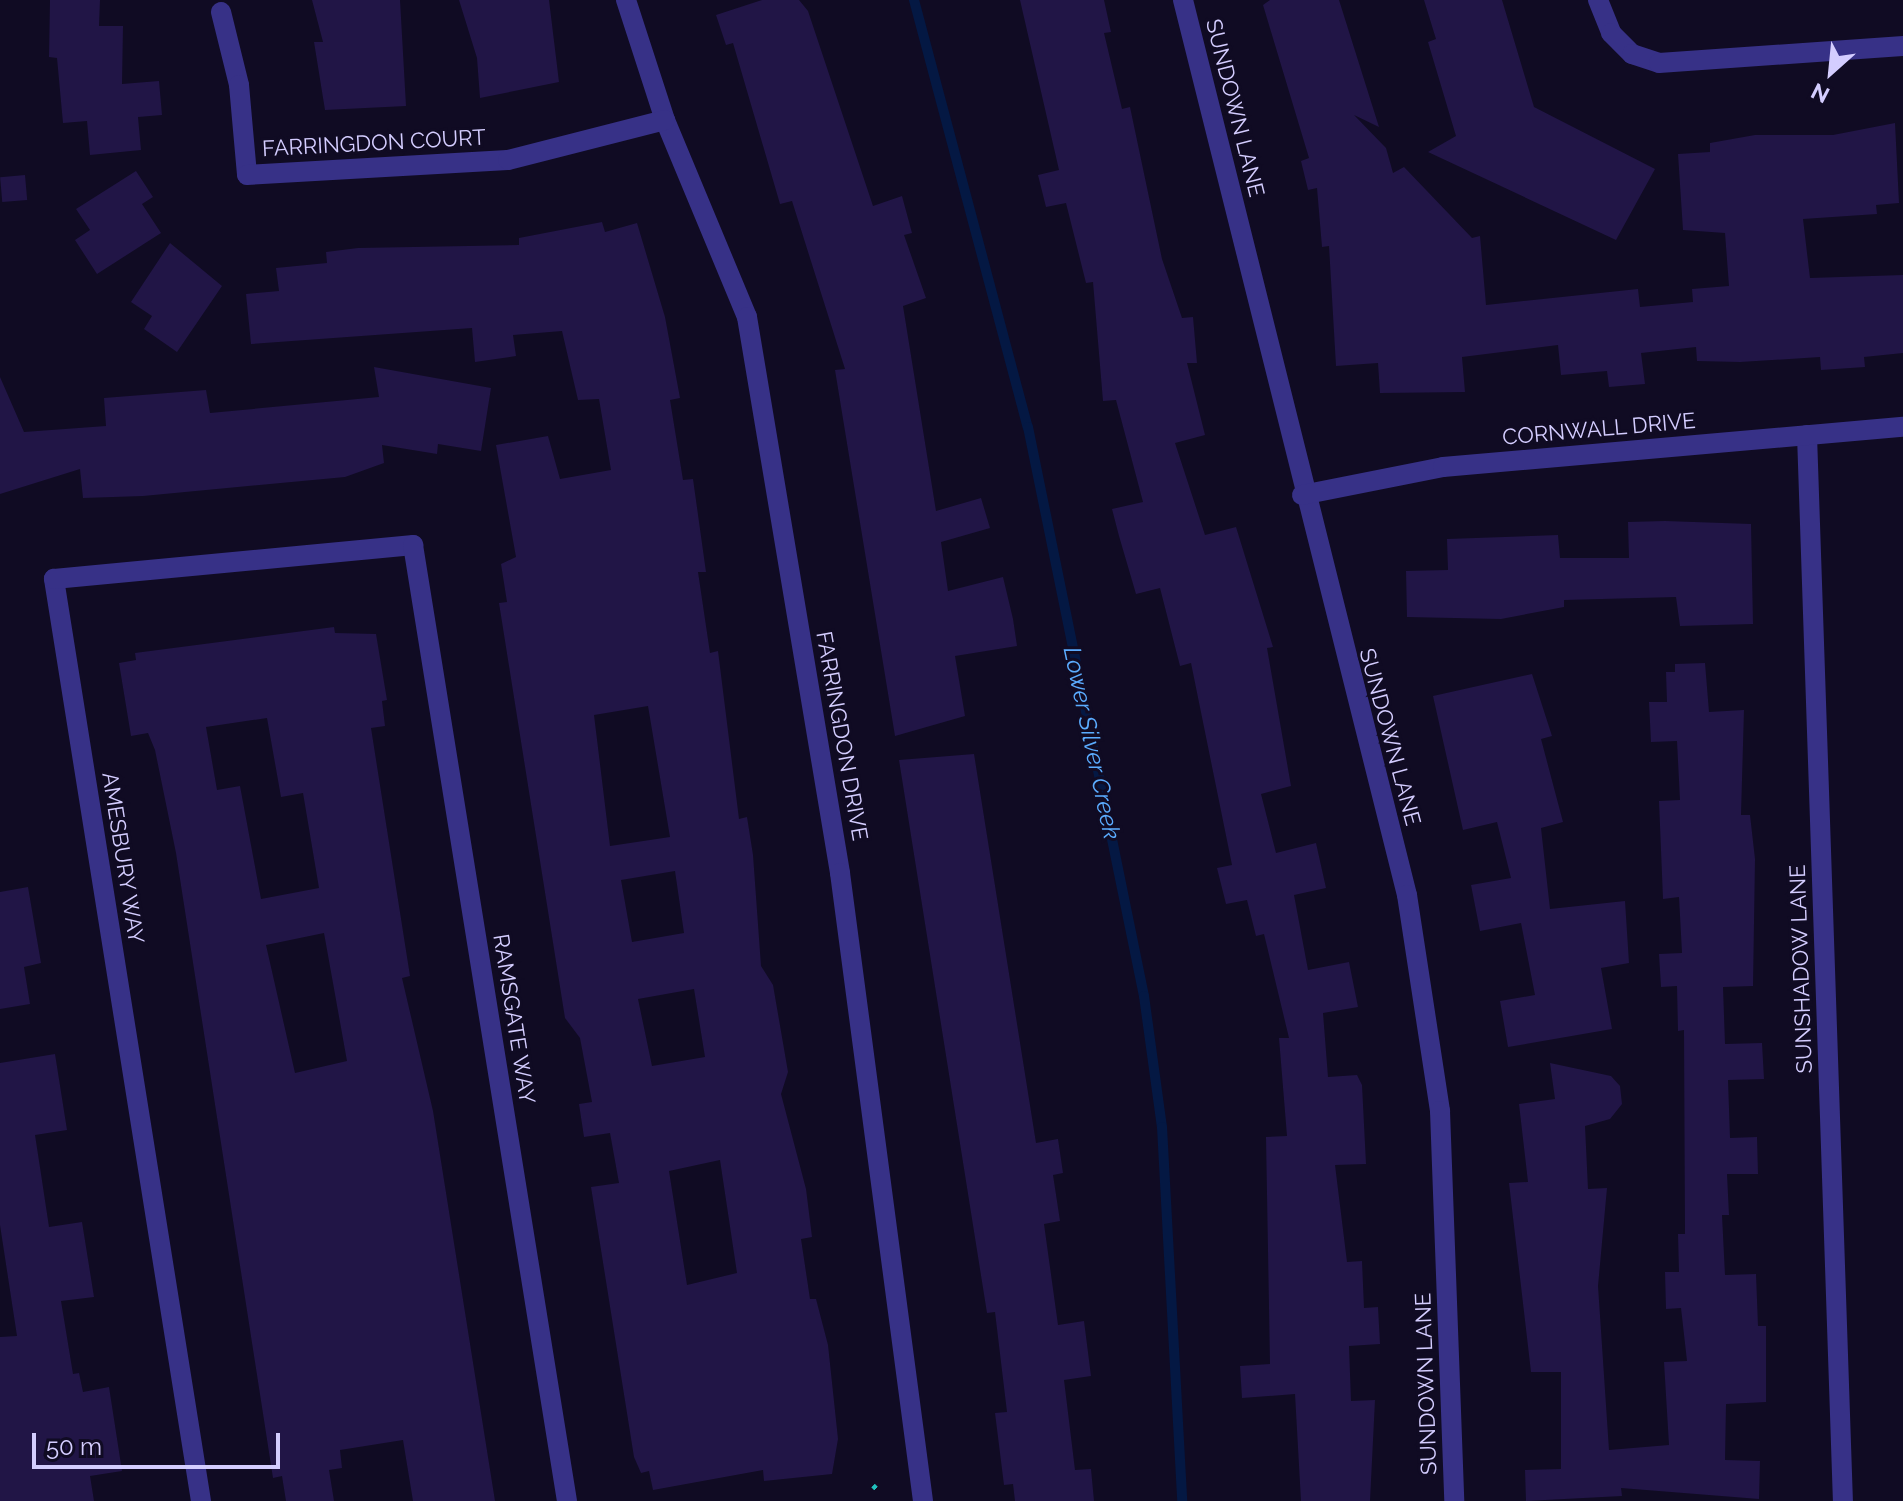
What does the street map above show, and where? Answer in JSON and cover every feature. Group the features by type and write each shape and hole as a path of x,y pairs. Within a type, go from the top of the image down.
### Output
{"street":[{"name":"FARRINGDON DRIVE","path":"626,0 665,120 747,317 840,873 923,1501"},
{"name":"SUNDOWN LANE","path":"1183,0 1302,495 1407,895 1438,1095 1454,1501"},
{"path":"1598,0 1611,33 1632,54 1687,63 1903,46"},
{"name":"FARRINGDON COURT","path":"221,12 239,85 247,175 508,160 665,120"},
{"name":"CORNWALL DRIVE","path":"1302,495 1443,467 1903,427"},
{"name":"SUNSHADOW LANE","path":"1807,435 1843,1501"},
{"name":"AMESBURY WAY","path":"201,1501 54,579 413,545"},
{"name":"RAMSGATE WAY","path":"413,545 567,1501"}],"path":[{"path":"873,1485 879,1491"}],"building":[{"path":"50,0 100,0 99,26 123,26 122,84 159,81 162,115 138,117 141,150 90,155 87,121 63,123 57,58 49,57"},
{"path":"312,0 400,0 406,106 325,110 314,42 323,42"},
{"path":"459,0 549,0 559,82 480,98 477,58"},
{"path":"762,0 799,0 808,11 873,206 902,196 912,233 904,235 926,298 903,306 936,511 981,498 990,528 941,542 948,591 1003,577 1013,619 1017,646 955,656 965,716 895,736 835,370 845,369 792,201 780,204 733,43 726,45 716,15"},
{"path":"1020,0 1104,0 1111,32 1104,33 1122,109 1130,107 1162,259 1182,318 1193,317 1197,363 1187,363 1205,435 1175,443 1205,535 1236,527 1273,647 1267,648 1291,786 1261,794 1276,853 1316,843 1326,888 1294,895 1308,970 1349,962 1358,1007 1323,1013 1328,1077 1357,1075 1362,1085 1366,1164 1335,1165 1347,1262 1362,1261 1364,1308 1378,1307 1380,1344 1349,1346 1351,1401 1375,1400 1370,1501 1301,1501 1295,1394 1242,1398 1240,1366 1270,1364 1266,1137 1287,1136 1279,1038 1289,1038 1264,934 1256,936 1247,900 1226,904 1217,868 1232,865 1191,663 1180,666 1160,588 1136,594 1112,509 1143,502 1116,400 1103,401 1093,282 1086,283 1066,203 1046,207 1038,175 1059,170"},
{"path":"1270,0 1339,0 1379,127 1354,115 1386,148 1393,173 1404,167 1472,238 1480,236 1486,305 1638,289 1640,307 1693,302 1692,289 1729,286 1725,233 1683,230 1678,154 1710,152 1710,143 1755,135 1833,135 1895,123 1899,203 1876,205 1877,214 1803,219 1810,278 1903,275 1903,353 1864,357 1865,367 1821,370 1820,357 1697,361 1696,347 1641,353 1645,384 1609,387 1607,371 1561,375 1558,345 1462,357 1465,392 1380,393 1378,363 1336,366 1329,246 1322,247 1317,188 1308,190 1301,161 1309,158 1263,5"},
{"path":"1424,0 1502,0 1534,107 1655,169 1616,240 1428,152 1456,136 1428,42 1436,39"},
{"path":"136,171 153,197 142,204 161,233 97,274 75,240 90,230 76,209"},
{"path":"25,175 27,200 2,202 0,177"},
{"path":"602,222 605,232 637,223 665,317 680,398 670,400 683,480 693,479 706,572 698,572 710,653 718,651 739,819 747,817 753,855 761,966 773,985 788,1072 781,1094 806,1189 812,1237 801,1239 810,1299 816,1299 828,1345 838,1439 832,1474 764,1481 763,1470 653,1490 649,1471 641,1473 634,1457 591,1187 619,1183 610,1133 584,1137 579,1104 592,1102 580,1038 565,1018 499,603 507,602 501,564 516,557 496,445 548,436 560,479 611,470 599,399 578,400 562,331 513,335 516,356 475,362 472,328 251,344 246,294 279,291 276,268 327,263 326,252 358,248 519,245 519,238","holes":["648,706 670,837 610,846 594,715","675,871 684,933 632,942 621,880","694,989 705,1057 652,1066 638,999","720,1160 737,1273 687,1285 669,1171"]},
{"path":"170,243 222,286 177,352 144,329 152,316 131,302"},
{"path":"374,367 491,388 481,451 438,444 437,454 382,445 384,463 345,477 143,496 83,498 80,469 0,494 0,377 24,432 106,426 104,398 206,390 210,413 379,397"},
{"path":"1628,522 1751,524 1753,624 1680,626 1676,597 1564,600 1564,607 1501,619 1407,617 1406,571 1448,570 1447,539 1558,535 1560,558 1629,558"},
{"path":"334,627 335,633 376,634 387,700 382,701 385,726 371,728 410,976 402,978 433,1111 495,1501 413,1501 403,1440 340,1450 342,1468 329,1470 334,1501 286,1501 282,1476 273,1478 176,853 155,750 148,733 131,736 119,663 136,660 135,653","holes":["267,718 281,797 303,793 319,888 261,899 240,786 217,790 206,727","324,933 347,1061 295,1073 266,945"]},
{"path":"1705,663 1709,712 1744,710 1741,815 1750,815 1755,859 1753,986 1723,987 1725,1044 1762,1043 1764,1079 1728,1080 1730,1138 1757,1137 1758,1174 1727,1174 1729,1215 1722,1215 1725,1275 1756,1274 1758,1326 1766,1326 1766,1402 1726,1404 1725,1460 1760,1461 1759,1499 1621,1488 1622,1496 1526,1501 1525,1470 1561,1469 1561,1372 1531,1372 1509,1183 1528,1182 1519,1104 1555,1099 1550,1063 1611,1076 1620,1086 1622,1104 1610,1119 1585,1126 1588,1189 1607,1188 1598,1286 1609,1450 1669,1445 1664,1362 1687,1361 1681,1308 1666,1309 1665,1272 1679,1272 1678,1234 1685,1234 1684,1030 1678,1031 1677,986 1661,987 1659,954 1682,953 1679,897 1663,899 1659,801 1680,800 1677,741 1651,742 1649,702 1667,702 1666,672 1675,672 1675,664"},
{"path":"1532,674 1552,736 1541,739 1563,822 1541,828 1550,909 1625,901 1629,963 1601,968 1612,1029 1508,1047 1500,1001 1535,995 1521,923 1480,931 1471,885 1511,878 1497,822 1463,830 1433,696"},
{"path":"974,754 1036,1143 1058,1139 1063,1173 1053,1175 1060,1221 1044,1224 1058,1325 1084,1321 1091,1376 1064,1380 1075,1470 1091,1469 1094,1501 1015,1501 1013,1484 1004,1485 995,1413 1007,1412 995,1312 987,1313 899,760"},
{"path":"28,887 41,963 24,967 30,1004 0,1009 0,892"},
{"path":"55,1054 67,1130 35,1135 49,1227 82,1222 94,1297 61,1301 73,1374 79,1373 83,1392 109,1387 122,1471 90,1476 94,1501 0,1501 0,1337 17,1336 0,1225 0,1063"}],"waterway":[{"name":"Lower Silver Creek","path":"914,0 1028,427 1144,996 1162,1127 1182,1501"}]}
